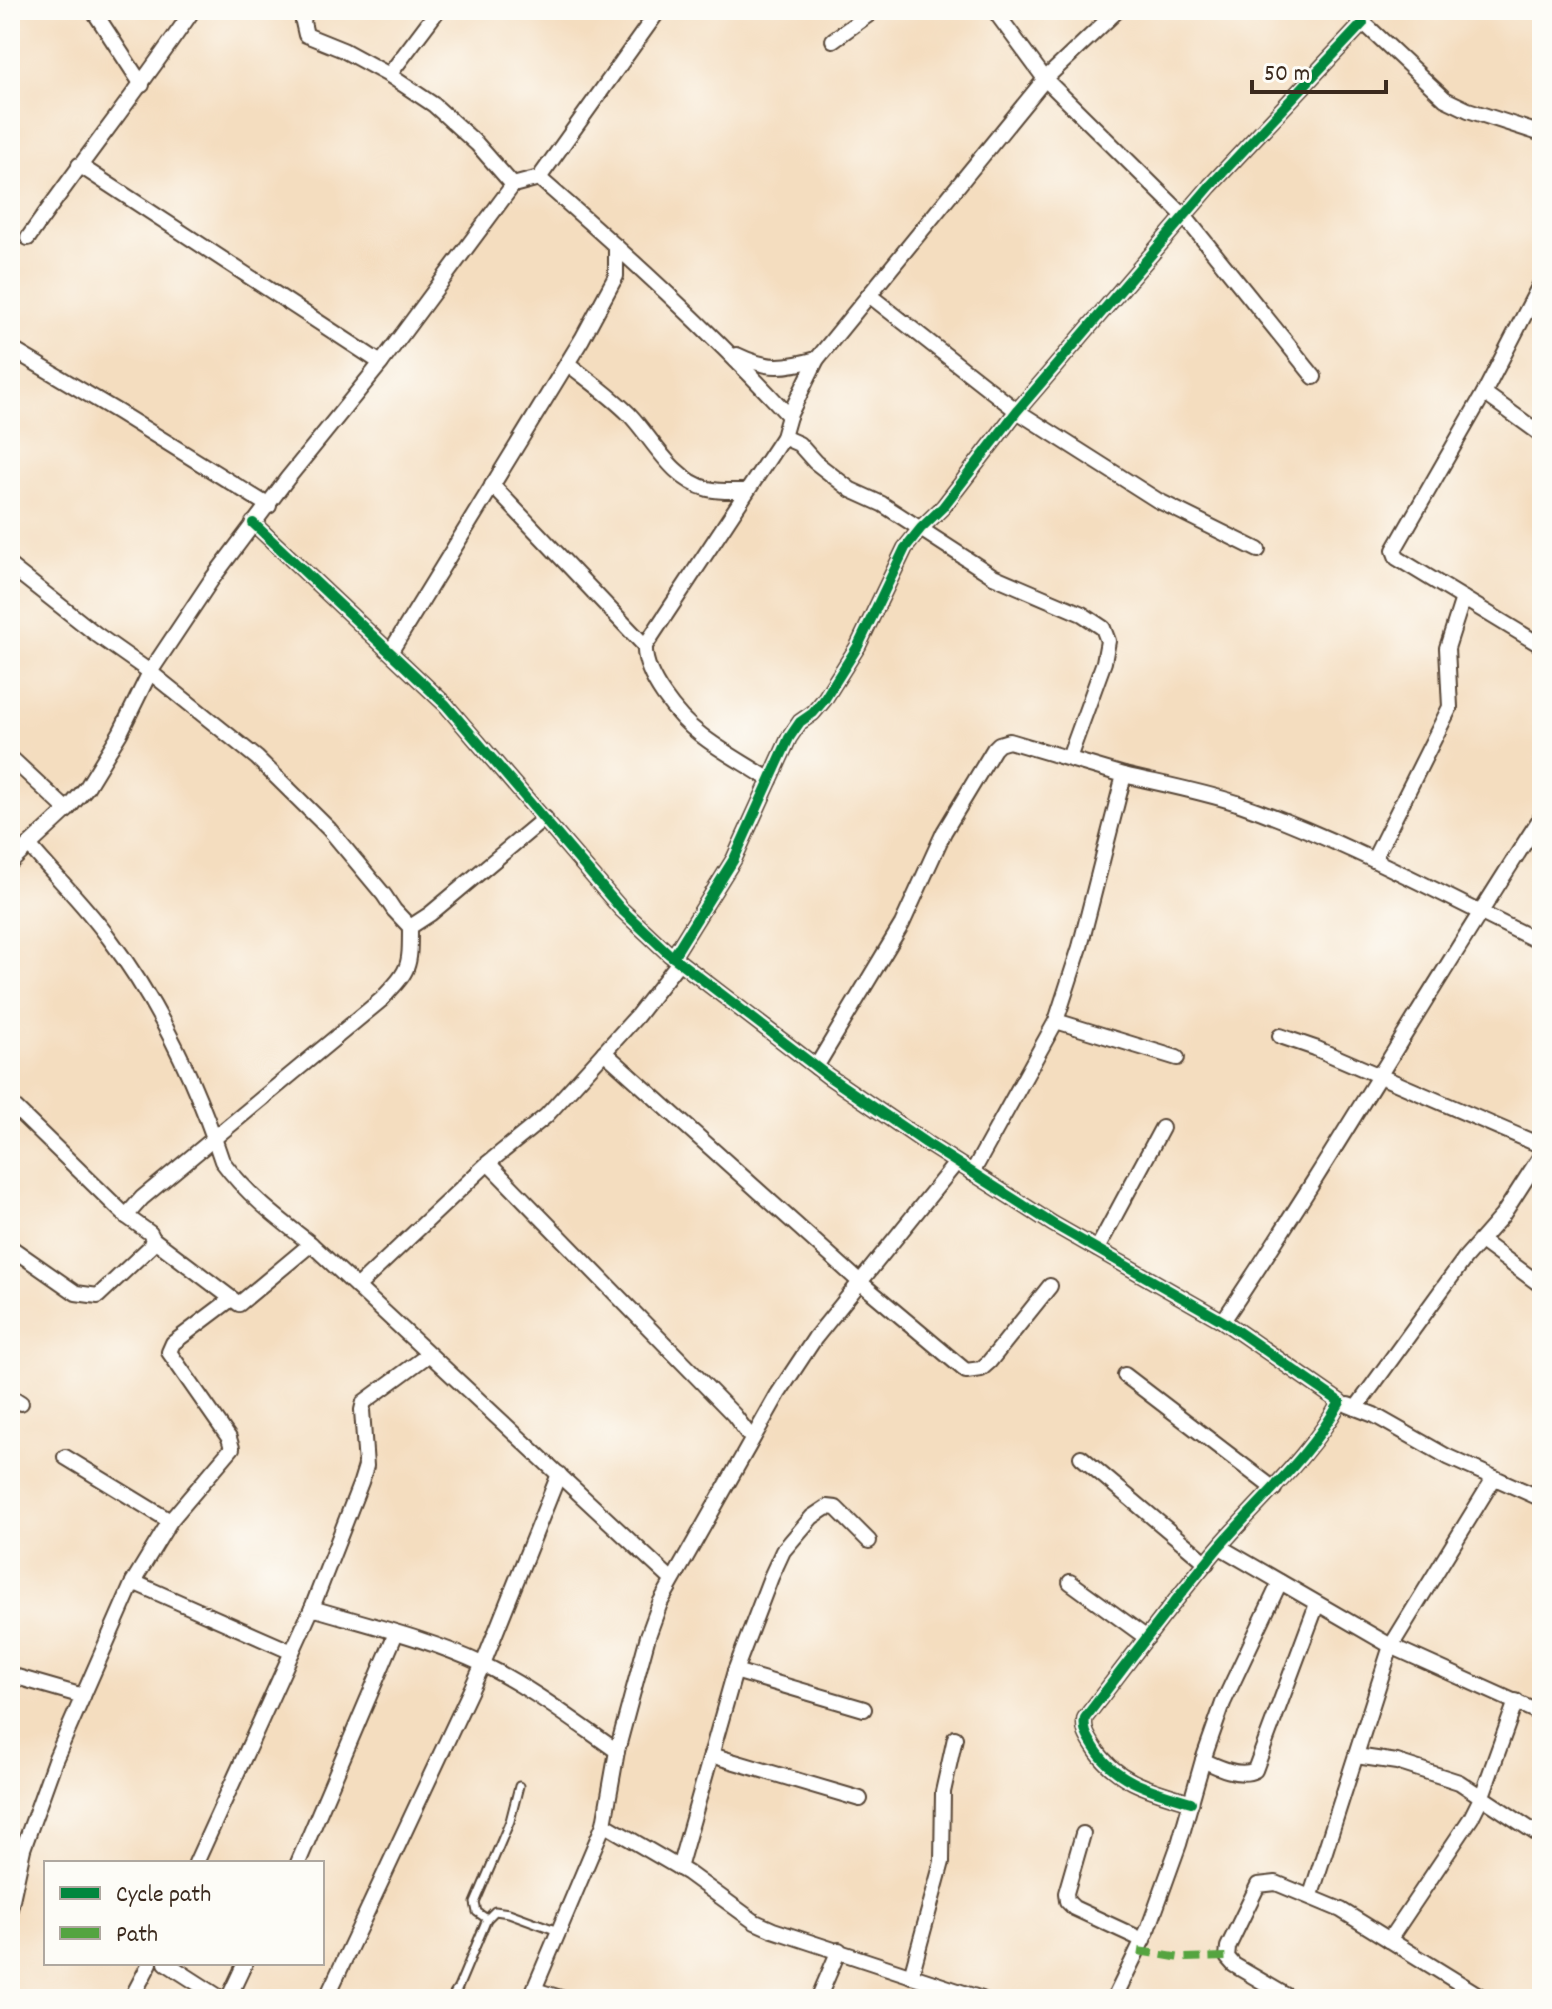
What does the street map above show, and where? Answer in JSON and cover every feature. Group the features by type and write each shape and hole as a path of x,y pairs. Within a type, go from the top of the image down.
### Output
{"street":[{"path":"93,10 142,85"},
{"path":"28,238 79,165 142,85 193,10"},
{"path":"305,10 303,22 306,35 343,50 389,75 434,105 477,144 513,185"},
{"path":"389,75 438,10"},
{"path":"10,863 67,810 101,767 150,672 253,523 381,363 513,185 539,178 659,10"},
{"path":"833,40 875,10"},
{"path":"994,10 1045,79 1185,217 1314,377"},
{"path":"770,780 699,734 681,715 650,672 644,657 645,646 783,437 789,416 817,359 1045,79 1118,10"},
{"path":"1350,10 1445,99 1468,110 1542,134"},
{"path":"357,1287 488,1163 546,1116 637,1016 676,960 734,859 789,738 800,722 824,700 858,646 905,548 943,507 1017,411 1210,186 1363,23"},
{"path":"79,165 381,363"},
{"path":"539,178 730,352 789,416"},
{"path":"391,651 567,363 616,276 616,246"},
{"path":"616,276 642,269"},
{"path":"1542,281 1484,393 1394,550 1397,558 1542,646"},
{"path":"869,295 1017,411 1157,500 1258,550"},
{"path":"10,348 269,506"},
{"path":"730,352 763,366 788,367 817,359"},
{"path":"567,363 629,414 657,450 692,482 705,489 745,491"},
{"path":"1484,393 1542,435"},
{"path":"783,437 799,444 815,462 851,490 882,504 993,576 1082,614 1103,628 1108,641 1104,662 1069,758"},
{"path":"492,485 645,646"},
{"path":"253,523 446,705 621,909 676,960 816,1067 956,1163 1223,1321 1340,1402 1448,1457 1542,1499"},
{"path":"10,566 150,672 268,768 329,829 410,927 410,963 381,1000 142,1198 126,1216"},
{"path":"1374,859 1450,707 1447,648 1463,598"},
{"path":"816,1067 902,924 944,832 994,749 1009,741 1238,804 1374,859 1542,943"},
{"path":"10,757 67,810"},
{"path":"972,1173 1056,1021 1080,947 1124,775"},
{"path":"1223,1321 1283,1232 1479,912 1542,816"},
{"path":"410,927 430,914 545,818"},
{"path":"29,845 109,937 144,991 178,1053 222,1161 231,1173 259,1204 311,1244 672,1580"},
{"path":"1056,1021 1177,1058"},
{"path":"1280,1036 1542,1146"},
{"path":"604,1052 861,1283 966,1371 981,1369 989,1362 1050,1286"},
{"path":"10,1103 126,1216 230,1300 239,1304 311,1244"},
{"path":"1097,1249 1162,1128"},
{"path":"1356,1408 1437,1296 1502,1216 1542,1154"},
{"path":"488,1163 734,1415 752,1439"},
{"path":"564,1999 532,1994 604,1824 617,1751 648,1636 672,1580 752,1439 815,1338 956,1163"},
{"path":"10,1247 76,1293 98,1296 150,1247 153,1239"},
{"path":"1481,1241 1542,1286"},
{"path":"10,1909 23,1849 55,1760 133,1582 170,1521 232,1448 229,1438 169,1352 173,1343 230,1300"},
{"path":"197,1861 312,1608 366,1466 364,1402 428,1355"},
{"path":"1125,1375 1274,1489"},
{"path":"1191,1802 1152,1791 1119,1774 1099,1756 1083,1728 1085,1718 1220,1547 1274,1489 1328,1423 1340,1402"},
{"path":"65,1457 170,1521"},
{"path":"1081,1457 1207,1563"},
{"path":"326,1999 483,1664 559,1474"},
{"path":"1311,1895 1382,1666 1391,1646 1494,1478"},
{"path":"679,1868 735,1671 783,1551 812,1517 827,1507 836,1508 869,1541"},
{"path":"1220,1547 1391,1646 1542,1714"},
{"path":"133,1582 292,1652"},
{"path":"1070,1582 1147,1638"},
{"path":"1114,1999 1143,1940 1179,1844 1223,1703 1280,1582"},
{"path":"1203,1760 1248,1774 1255,1770 1317,1604"},
{"path":"312,1608 483,1664 528,1690 617,1751"},
{"path":"299,1861 396,1633"},
{"path":"735,1671 864,1709"},
{"path":"10,1675 83,1696"},
{"path":"1389,1940 1471,1818 1516,1701"},
{"path":"911,1976 942,1862 943,1792 955,1738"},
{"path":"711,1755 860,1799"},
{"path":"1356,1756 1397,1762 1459,1782 1542,1837"},
{"path":"604,1824 679,1868 755,1922 982,1999"},
{"path":"1083,1834 1066,1893 1067,1901 1074,1908 1143,1940"},
{"path":"1292,1999 1234,1965 1227,1957 1228,1947 1258,1885 1276,1883 1311,1895 1389,1940 1475,1996"},
{"path":"818,1999 839,1950"},
{"path":"131,1999 149,1965"},
{"path":"169,1965 222,1999"},
{"path":"228,1999 244,1965"},
{"path":"930,1999 935,1983"}],"lane":[{"path":"487,1919 477,1912 475,1903 510,1821 519,1786"},
{"path":"451,1999 487,1919 495,1911 558,1931"}],"marked path":[{"path":"1138,1951 1181,1958 1227,1957"}],"cycle path":[{"path":"673,957 734,859 789,738 800,722 824,700 858,646 905,548 943,507 1017,411 1210,186 1363,23"},
{"path":"253,523 446,705 621,909 669,954 828,1076 926,1143 1053,1224 1223,1321 1340,1402 1314,1442 1218,1548 1085,1718 1089,1740 1113,1769 1136,1784 1191,1802"}]}
